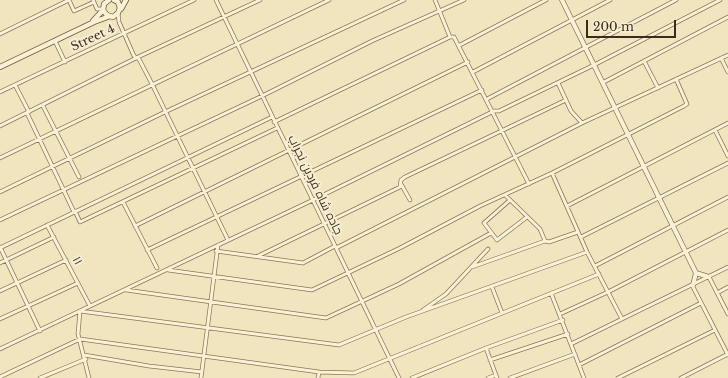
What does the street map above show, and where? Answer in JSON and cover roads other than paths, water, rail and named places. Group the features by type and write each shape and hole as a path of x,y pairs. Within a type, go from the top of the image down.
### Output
{"main road":[{"path":"86,26 103,10 104,4 109,0"},
{"path":"115,0 120,4 119,12"},
{"path":"0,67 119,12 126,0"},
{"path":"103,10 111,16"}],"street":[{"path":"0,34 69,0 74,11 93,1 97,9 103,10"},
{"path":"183,0 185,4"},
{"name":"Street 4","path":"0,92 194,0"},
{"name":"جاده شاه فردین نجراب","path":"216,0 399,378"},
{"path":"0,126 43,106 136,58 260,0"},
{"path":"0,158 55,130 329,0"},
{"path":"0,192 165,112 404,0"},
{"path":"435,0 450,37"},
{"path":"0,220 63,188 262,96 372,41 464,0"},
{"path":"460,45 546,0"},
{"path":"562,0 687,252 696,273 693,285 701,304 728,355 681,378"},
{"path":"473,72 610,0"},
{"path":"487,98 676,0"},
{"path":"0,349 168,270 494,111 499,111 558,83 720,0"},
{"path":"119,12 119,22 123,34 152,84 228,240"},
{"path":"111,16 119,22"},
{"path":"604,82 728,18"},
{"path":"274,122 450,37 454,37 460,45 494,111 529,184"},
{"path":"55,41 64,62"},
{"path":"216,251 303,262 582,123 728,55"},
{"path":"721,58 728,72"},
{"path":"644,61 658,88"},
{"path":"135,226 468,62"},
{"path":"168,270 312,290 400,248 480,206 529,184 629,135 688,104 676,79"},
{"path":"558,83 571,111 582,123"},
{"path":"15,85 52,166 80,222 277,128"},
{"path":"147,250 482,90"},
{"path":"258,256 400,187 401,180 405,177 566,100"},
{"path":"43,106 79,177"},
{"path":"40,331 0,247 272,117"},
{"path":"567,206 728,124"},
{"path":"716,130 728,156"},
{"path":"581,237 728,163"},
{"path":"552,173 587,252 622,319"},
{"path":"401,184 410,200"},
{"path":"505,195 540,229 545,241"},
{"path":"595,266 728,197"},
{"path":"510,200 484,223 497,240 527,217"},
{"path":"123,202 157,268"},
{"name":"۱۱","path":"47,225 90,306"},
{"path":"560,314 608,292 728,230"},
{"path":"472,267 545,241 549,242 578,232"},
{"path":"125,290 326,318 361,300 399,284 491,233"},
{"path":"0,263 54,237"},
{"path":"201,378 205,356 216,251 218,245"},
{"path":"420,312 446,294 462,275 472,267 488,249"},
{"path":"80,312 339,346 420,312 587,252"},
{"path":"0,291 66,260"},
{"path":"571,344 728,267"},
{"path":"696,273 709,277 728,314"},
{"path":"0,377 80,339 319,372 354,373 599,274"},
{"path":"0,319 78,283"},
{"path":"492,287 502,313"},
{"path":"717,292 728,287"},
{"path":"551,293 563,320 584,378"},
{"path":"579,365 701,304"},
{"path":"80,312 78,334 86,359 89,378"},
{"path":"412,378 486,348 563,320"},
{"path":"618,378 715,330"},
{"path":"490,360 568,334"},
{"path":"486,348 496,377 488,378"},
{"path":"510,378 575,354"},
{"path":"84,355 149,366 202,372"},
{"path":"40,378 86,359"},
{"path":"318,378 319,372"}]}
